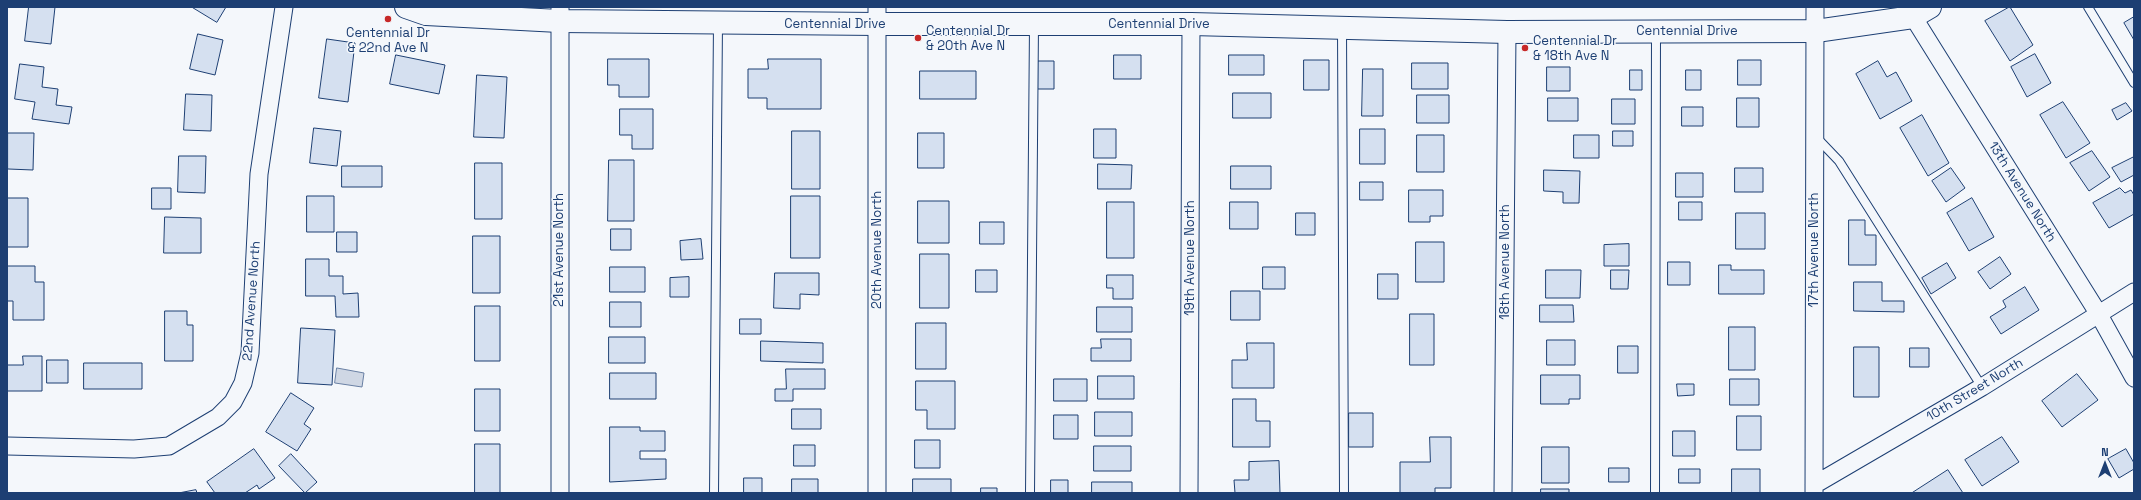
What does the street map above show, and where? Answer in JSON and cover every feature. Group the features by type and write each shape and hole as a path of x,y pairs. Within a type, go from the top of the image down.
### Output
{"street":[{"name":"22nd Avenue North","path":"7,446 134,449 169,446 218,417 233,402 242,383 250,353 259,174 284,7"},
{"name":"Centennial Drive","path":"406,7 426,14 559,14 718,23 877,16 1034,24 1191,24 1507,32 1816,31 1916,10"},
{"name":"17th Avenue North","path":"1814,489 1815,7"},
{"name":"13th Avenue North","path":"1916,10 2098,313 2134,378"},
{"name":"21st Avenue North","path":"559,14 560,493"},
{"name":"20th Avenue North","path":"877,16 877,493"},
{"name":"19th Avenue North","path":"1189,493 1191,24"},
{"name":"18th Avenue North","path":"1503,493 1507,32"},
{"name":"10th Street North","path":"1814,489 1982,387 2098,313 2134,292"}],"lane":[{"path":"2088,7 2134,83"},
{"path":"714,493 718,23"},
{"path":"1030,493 1034,24"},
{"path":"1342,28 1344,493"},
{"path":"1655,493 1656,31"},
{"path":"1814,134 1839,161 1982,387"}],"shaded area":[{"path":"337,368 364,373 362,387 335,383"}],"building":[{"path":"29,7 55,7 51,44 25,41"},
{"path":"192,7 226,7 217,22"},
{"path":"2010,7 2033,45 2010,61 1985,21"},
{"path":"2134,17 2134,40 2124,23"},
{"path":"198,34 223,40 215,75 190,69"},
{"path":"327,39 355,43 348,102 319,98"},
{"path":"2035,54 2051,83 2027,97 2011,67"},
{"path":"396,55 445,65 439,94 390,84"},
{"path":"1114,55 1141,55 1141,79 1114,79"},
{"path":"1229,55 1264,55 1264,75 1229,75"},
{"path":"608,59 649,59 649,97 619,97 619,85 608,85"},
{"path":"768,59 821,59 821,109 767,109 767,98 748,98 748,69 768,69"},
{"path":"1304,60 1329,60 1329,90 1304,90"},
{"path":"1738,60 1761,60 1761,85 1738,85"},
{"path":"1038,61 1054,61 1054,89 1038,89"},
{"path":"1878,61 1887,77 1896,72 1912,101 1880,119 1856,74"},
{"path":"1412,63 1448,63 1448,89 1412,89"},
{"path":"20,64 44,67 42,87 58,89 56,105 72,107 69,124 32,119 35,102 15,99"},
{"path":"1547,67 1570,67 1570,91 1547,91"},
{"path":"1363,69 1383,69 1383,116 1362,116"},
{"path":"1630,70 1642,70 1642,90 1630,90"},
{"path":"1686,70 1701,70 1701,90 1686,90"},
{"path":"920,71 976,71 976,99 920,99"},
{"path":"477,75 507,77 504,138 474,137"},
{"path":"1233,93 1271,93 1271,118 1233,118"},
{"path":"186,94 212,95 211,131 184,130"},
{"path":"1417,95 1449,95 1449,123 1417,123"},
{"path":"1548,98 1578,98 1578,121 1548,121"},
{"path":"1737,98 1759,98 1759,127 1737,127"},
{"path":"1612,99 1635,99 1635,124 1612,124"},
{"path":"2063,102 2090,143 2066,158 2040,115"},
{"path":"2126,103 2132,111 2117,120 2112,110"},
{"path":"1682,107 1703,107 1703,126 1682,126"},
{"path":"620,109 653,109 653,149 632,149 632,135 620,135"},
{"path":"1922,115 1949,163 1928,176 1900,128"},
{"path":"314,128 341,131 337,166 310,163"},
{"path":"1094,129 1116,129 1116,158 1094,158"},
{"path":"1360,129 1385,129 1385,164 1360,164"},
{"path":"792,131 820,131 820,189 792,189"},
{"path":"1613,131 1633,131 1633,146 1613,146"},
{"path":"8,133 34,133 33,170 8,169"},
{"path":"918,133 944,133 944,168 918,168"},
{"path":"1417,135 1444,135 1444,172 1417,172"},
{"path":"1574,135 1599,135 1599,158 1574,158"},
{"path":"2092,151 2110,177 2089,191 2070,163"},
{"path":"179,156 206,156 205,193 178,192"},
{"path":"2134,157 2134,175 2121,182 2112,168"},
{"path":"609,160 634,160 634,221 608,221"},
{"path":"475,163 502,163 502,219 475,219"},
{"path":"1098,164 1132,165 1131,189 1098,189"},
{"path":"342,166 382,166 382,187 342,187"},
{"path":"1231,166 1271,166 1271,189 1231,189"},
{"path":"1735,168 1763,168 1763,192 1735,192"},
{"path":"1951,168 1965,188 1946,202 1932,181"},
{"path":"1544,170 1580,171 1579,203 1563,203 1563,192 1544,191"},
{"path":"1676,173 1703,173 1703,197 1676,197"},
{"path":"1360,182 1383,182 1383,200 1360,200"},
{"path":"152,188 171,188 171,209 152,209"},
{"path":"2120,188 2125,193 2131,190 2134,195 2134,214 2109,228 2093,203"},
{"path":"1409,190 1443,190 1443,216 1430,216 1430,222 1409,222"},
{"path":"307,196 334,196 334,232 307,232"},
{"path":"791,196 820,196 820,258 791,258"},
{"path":"7,198 28,198 28,247 7,247"},
{"path":"1972,198 1994,237 1969,251 1947,213"},
{"path":"918,201 949,201 949,243 918,243"},
{"path":"1107,202 1134,202 1134,258 1107,258"},
{"path":"1230,202 1258,202 1258,229 1230,229"},
{"path":"1679,202 1702,202 1702,220 1679,220"},
{"path":"1296,213 1315,213 1315,235 1296,235"},
{"path":"1736,213 1765,213 1765,249 1736,249"},
{"path":"165,217 201,218 201,253 164,253"},
{"path":"1849,220 1865,220 1865,235 1876,235 1876,265 1849,265"},
{"path":"980,222 1004,222 1004,244 980,244"},
{"path":"611,229 631,229 631,250 611,250"},
{"path":"337,232 357,232 357,252 337,252"},
{"path":"473,236 500,236 500,293 473,293"},
{"path":"701,239 703,259 681,260 680,241"},
{"path":"1416,242 1444,242 1444,282 1416,282"},
{"path":"1629,244 1629,266 1604,266 1604,245"},
{"path":"920,254 949,254 949,308 920,308"},
{"path":"2000,257 2011,274 1990,289 1978,272"},
{"path":"306,259 329,259 329,276 343,276 343,294 358,293 359,317 336,317 335,296 306,296"},
{"path":"1668,262 1690,262 1690,285 1668,285"},
{"path":"1947,263 1956,278 1931,294 1922,278"},
{"path":"1719,265 1731,265 1731,270 1764,270 1764,294 1719,294"},
{"path":"7,266 35,266 35,282 44,282 44,320 13,320 13,301 7,301"},
{"path":"610,267 645,267 645,292 610,292"},
{"path":"1263,267 1285,267 1285,289 1263,289"},
{"path":"976,270 997,270 997,292 976,292"},
{"path":"1546,270 1581,270 1580,298 1546,298"},
{"path":"1611,270 1629,270 1628,289 1611,289"},
{"path":"775,273 819,273 819,295 800,294 800,309 774,308"},
{"path":"1378,274 1398,274 1398,299 1378,299"},
{"path":"1107,275 1133,275 1133,299 1113,299 1113,288 1107,288"},
{"path":"689,277 689,297 670,297 670,278"},
{"path":"1854,282 1882,282 1882,301 1904,301 1904,312 1854,311"},
{"path":"2025,287 2039,310 2001,334 1990,317 2006,307 2003,301"},
{"path":"1231,291 1260,291 1260,320 1231,320"},
{"path":"610,302 641,302 641,327 610,327"},
{"path":"1540,305 1573,305 1574,322 1540,322"},
{"path":"475,306 500,306 500,361 475,361"},
{"path":"1097,307 1132,307 1132,332 1097,332"},
{"path":"165,311 187,311 187,325 193,325 193,361 165,361"},
{"path":"1410,314 1434,314 1434,365 1410,365"},
{"path":"740,319 761,319 761,334 740,334"},
{"path":"916,323 946,323 946,369 916,369"},
{"path":"1729,327 1755,327 1755,370 1729,370"},
{"path":"301,328 335,330 332,385 298,383"},
{"path":"609,337 645,337 645,363 609,363"},
{"path":"1101,339 1131,339 1131,361 1091,361 1091,348 1101,348"},
{"path":"1547,340 1575,340 1575,365 1547,365"},
{"path":"761,341 823,343 823,363 761,361"},
{"path":"1247,343 1274,343 1274,388 1232,388 1232,360 1247,360"},
{"path":"1618,346 1638,346 1638,373 1618,373"},
{"path":"1854,347 1879,347 1879,397 1854,397"},
{"path":"1910,348 1929,348 1929,367 1910,367"},
{"path":"23,356 42,356 42,391 7,391 7,365 23,365"},
{"path":"47,360 68,360 68,383 47,383"},
{"path":"84,363 142,363 142,389 84,389"},
{"path":"786,369 825,369 825,389 793,389 793,401 775,401 775,389 786,389"},
{"path":"610,373 656,373 656,399 610,399"},
{"path":"2077,374 2098,400 2062,427 2042,401"},
{"path":"1541,375 1580,375 1580,399 1569,399 1569,404 1541,404"},
{"path":"1098,376 1134,376 1134,399 1098,399"},
{"path":"1054,379 1087,379 1087,401 1054,401"},
{"path":"1730,379 1759,379 1759,405 1730,405"},
{"path":"916,381 955,381 955,429 927,429 927,410 916,410"},
{"path":"1677,384 1694,384 1694,395 1678,396"},
{"path":"475,389 500,389 500,431 475,431"},
{"path":"291,393 314,408 304,424 311,429 297,451 266,432"},
{"path":"1233,399 1256,399 1256,421 1270,421 1270,447 1233,447"},
{"path":"792,409 821,409 821,429 792,429"},
{"path":"1095,412 1132,412 1132,436 1095,436"},
{"path":"1349,413 1373,413 1373,447 1349,447"},
{"path":"1054,415 1078,415 1078,439 1054,439"},
{"path":"1737,416 1761,416 1761,450 1737,450"},
{"path":"610,427 640,427 640,431 665,431 665,451 640,451 640,459 666,459 666,479 610,482"},
{"path":"1673,431 1695,431 1695,456 1673,456"},
{"path":"1430,437 1451,437 1451,488 1435,488 1435,493 1400,493 1400,462 1430,462"},
{"path":"2002,437 2019,462 1982,486 1965,460"},
{"path":"915,440 940,440 940,468 915,468"},
{"path":"475,444 500,444 500,493 475,493"},
{"path":"794,445 815,445 815,466 794,466"},
{"path":"1094,446 1131,446 1131,471 1094,471"},
{"path":"1542,447 1569,447 1569,483 1542,483"},
{"path":"254,449 275,478 259,489 257,485 245,493 215,493 207,482"},
{"path":"2126,449 2134,463 2134,469 2119,478 2108,459"},
{"path":"291,454 317,482 305,493 279,466"},
{"path":"1279,461 1280,493 1235,493 1234,480 1249,480 1249,462"},
{"path":"1609,468 1629,468 1629,482 1609,482"},
{"path":"1679,469 1700,469 1700,483 1679,483"},
{"path":"1732,469 1760,469 1760,493 1732,493"},
{"path":"1948,470 1963,493 1912,493"},
{"path":"744,478 762,478 762,493 744,493"},
{"path":"792,479 818,479 818,493 792,493"},
{"path":"913,479 951,479 951,493 913,493"},
{"path":"1051,480 1068,480 1068,493 1051,493"},
{"path":"1092,482 1132,482 1132,493 1092,493"},
{"path":"981,488 997,488 997,493 981,493"},
{"path":"1541,489 1569,489 1569,493 1541,493"},
{"path":"196,490 197,493 179,493"}],"place":[{"name":"Centennial Dr & 22nd Ave N","path":"388,19"},
{"name":"Centennial Dr & 20th Ave N","path":"918,38"},
{"name":"Centennial Dr & 18th Ave N","path":"1525,48"}]}
